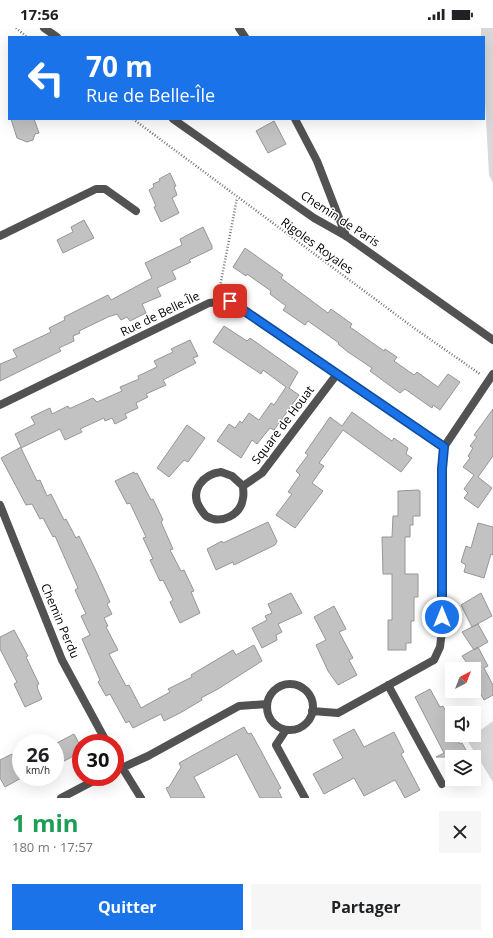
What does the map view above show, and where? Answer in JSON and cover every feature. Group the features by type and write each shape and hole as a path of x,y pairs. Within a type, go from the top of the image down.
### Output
{"street":[{"path":"44,28 56,36"},
{"name":"Chemin de Paris","path":"174,120 314,218 346,236 493,340"},
{"path":"296,120 316,161 346,236"},
{"path":"0,236 96,189 104,189 136,211"},
{"name":"Rue de Belle-Île","path":"0,405 209,303 230,301 444,447"},
{"name":"Square de Houat","path":"243,486 262,473 337,374"},
{"path":"312,710 338,713 434,660 440,647 442,631 442,469 444,447 490,377"},
{"path":"221,472 232,476 243,486 243,499 239,509 227,519 216,519 205,515 197,504 196,492 200,483 212,473 221,472"},
{"name":"Chemin Perdu","path":"0,505 62,660 102,734"},
{"path":"293,685 306,691 310,697 312,710 310,717 300,728 286,730 274,724 267,711 267,704 273,691 279,687 293,685"},
{"path":"388,685 442,784"},
{"path":"124,767 148,756 239,706 267,704"},
{"path":"286,730 276,745 304,798"},
{"path":"124,776 141,798"},
{"path":"61,798 84,786"}],"path":[{"path":"16,28 26,36"},
{"name":"Rigoles Royales","path":"134,120 237,198 414,328 490,377"},
{"path":"216,303 237,198"}],"shaded area":[{"path":"481,28 493,28 493,183 489,175 485,100 485,36 481,36"},
{"path":"493,721 493,782 481,763 481,750 473,750 468,742 481,742 481,730"}],"building":[{"path":"11,120 34,120 39,133 35,134 33,140 27,142 17,138"},
{"path":"274,121 286,144 268,153 256,131"},
{"path":"170,173 176,186 174,187 177,195 172,198 179,213 161,222 154,207 156,206 149,190 154,187 153,184 160,181 159,179"},
{"path":"84,220 94,238 63,253 57,240 73,232 71,227"},
{"path":"203,227 212,249 189,260 191,262 172,271 176,279 157,288 161,296 142,304 146,313 130,321 127,317 121,320 117,314 108,317 79,331 80,333 73,336 74,341 59,348 61,351 0,381 0,364 17,357 13,350 51,332 49,328 65,320 64,317 108,295 111,300 152,278 145,263 182,245 180,239"},
{"path":"245,248 283,275 281,278 328,313 331,309 352,324 350,327 384,351 385,349 397,357 394,361 414,375 417,372 438,387 448,374 460,382 440,410 433,405 432,408 405,389 400,393 370,371 372,368 348,352 338,344 339,343 308,321 305,325 283,310 286,306 270,294 271,291 247,274 246,276 233,267"},
{"path":"224,326 247,341 250,338 298,372 289,388 299,395 274,430 270,428 257,444 252,440 241,458 217,441 229,424 235,428 240,421 242,423 249,413 259,420 271,403 274,405 286,387 263,370 261,374 213,342"},
{"path":"190,340 198,356 193,358 196,363 163,380 166,385 146,394 148,397 136,403 138,408 125,414 127,418 115,424 112,418 105,421 104,418 80,429 82,432 65,440 60,429 21,448 37,481 40,480 47,496 51,494 64,520 66,519 76,538 79,536 96,571 110,602 107,604 112,614 104,618 108,626 106,627 118,650 109,654 126,686 129,685 141,708 170,692 168,689 192,677 191,675 233,650 236,655 254,645 262,661 201,698 202,700 180,713 164,721 161,714 133,728 129,721 126,723 110,694 106,696 98,682 100,680 82,639 90,635 81,616 86,614 75,590 78,588 55,536 53,537 43,518 40,519 32,504 26,505 1,458 21,447 15,434 35,424 31,417 50,408 52,414 68,406 71,408 93,398 97,402 122,391 120,387 139,379 138,376 157,367 154,361 173,352 171,349"},
{"path":"493,409 493,456 478,477 492,488 478,508 464,498 468,493 464,489 474,475 463,467 470,458 468,456 473,448 470,446 477,437 474,435"},
{"path":"352,412 392,441 394,438 408,448 406,454 412,458 401,472 343,430 319,463 324,466 312,483 323,491 295,528 276,515 292,494 288,492 300,475 296,471 308,455 305,453 330,417 342,426"},
{"path":"187,425 205,438 188,462 184,460 169,477 157,468"},
{"path":"134,472 135,474 137,473 151,500 153,499 163,520 161,522 173,549 170,550 181,571 184,570 194,591 191,592 200,613 180,623 170,602 173,600 163,580 160,581 150,560 153,559 143,538 146,537 130,503 127,504 115,481"},
{"path":"398,491 420,491 420,516 413,516 413,525 410,525 410,537 405,537 405,574 418,574 418,597 414,597 414,621 411,621 411,643 406,643 406,650 388,650 388,620 392,620 392,574 383,574 382,537 392,537 393,516 398,516"},
{"path":"268,522 277,541 275,545 234,565 233,562 216,570 207,549 222,541 223,543"},
{"path":"478,523 493,527 493,555 491,554 484,578 464,572 466,565 461,562 466,546 471,548"},
{"path":"291,593 302,613 278,624 282,632 276,635 277,640 262,648 252,628 267,620 265,616 272,613 268,604"},
{"path":"481,593 492,616 472,627 461,605"},
{"path":"334,606 346,629 339,632 353,658 349,660 357,675 338,685 328,671 316,645 326,640 314,617"},
{"path":"478,624 488,642 474,650 462,632"},
{"path":"14,630 28,656 26,657 39,684 37,685 38,690 42,699 25,707 14,684 17,682 0,649 0,637"},
{"path":"478,647 488,666 484,668 493,685 493,695 484,700 481,695 481,662 466,662 462,656"},
{"path":"430,689 440,707 443,706 445,710 445,742 462,743 466,750 445,750 445,757 436,757 444,753 415,697"},
{"path":"244,727 248,734 251,733 281,788 278,790 282,798 260,798 237,754 194,777 205,798 171,798 166,788 169,787 181,767 179,763"},
{"path":"354,729 364,747 394,732 404,752 401,754 420,790 405,798 395,780 364,796 354,778 324,794 313,774 343,758 333,740"},
{"path":"72,735 72,757 64,761 64,739"},
{"path":"12,754 12,783 5,787 0,778 0,760"}],"route":[{"path":"230,301 444,447 442,469 442,617"}]}
